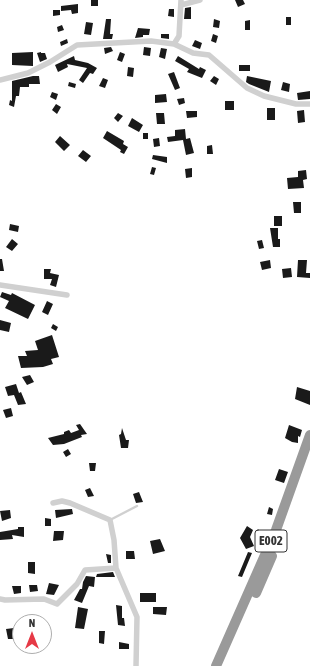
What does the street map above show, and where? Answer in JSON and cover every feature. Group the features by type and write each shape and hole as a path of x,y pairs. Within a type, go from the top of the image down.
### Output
{"highway":[{"name":"E002","path":"223,666 228,646 276,530 310,435"},
{"name":"E002","path":"216,666 228,646 282,532 310,455"}],"street":[{"path":"174,44 178,36 181,2 200,0"},
{"path":"0,80 28,73 50,62 77,45 150,41 174,44 193,53 209,55 247,88 264,96 296,104 310,104"},
{"path":"0,285 67,295"},
{"path":"53,503 62,501 70,503 110,520 114,540 116,568 137,617 136,666"},
{"path":"0,598 5,600 44,599 57,604 77,584 85,570 116,568"}],"lane":[{"path":"110,520 137,506"}],"building":[{"path":"91,0 98,0 98,6 91,6"},
{"path":"235,0 243,0 245,4 238,7"},
{"path":"78,4 78,13 72,14 71,10 61,11 61,6"},
{"path":"191,7 191,19 184,19 185,8"},
{"path":"169,9 174,9 174,17 168,16"},
{"path":"53,10 60,10 60,15 53,16"},
{"path":"286,17 291,17 291,25 286,25"},
{"path":"106,19 111,19 110,34 113,34 112,39 103,39"},
{"path":"214,19 220,21 219,28 213,27"},
{"path":"250,20 250,30 245,30 245,21"},
{"path":"86,22 93,23 91,35 84,34"},
{"path":"62,25 64,30 58,32 57,27"},
{"path":"138,28 150,29 149,35 143,35 143,37 135,38"},
{"path":"161,34 169,34 169,39 161,38"},
{"path":"213,34 218,36 216,43 211,41"},
{"path":"67,39 68,43 61,46 60,42"},
{"path":"195,40 202,43 200,49 192,46"},
{"path":"111,47 113,51 105,54 104,48"},
{"path":"144,47 151,48 150,56 143,55"},
{"path":"161,48 167,49 165,59 159,57"},
{"path":"33,52 33,66 12,65 12,53"},
{"path":"120,52 125,54 122,62 117,60"},
{"path":"37,53 45,53 47,59 40,62"},
{"path":"74,56 75,60 88,63 97,68 93,74 90,73 83,83 79,80 87,68 67,64 68,67 58,72 55,65"},
{"path":"178,56 199,69 200,67 206,70 202,78 187,72 189,69 175,61"},
{"path":"239,65 250,65 250,71 239,71"},
{"path":"128,67 134,68 133,77 127,76"},
{"path":"174,72 180,88 175,90 168,74"},
{"path":"39,76 40,84 29,84 29,87 20,87 19,96 16,96 14,107 9,105 10,100 12,101 12,81"},
{"path":"214,76 219,79 216,85 210,81"},
{"path":"247,76 271,81 269,92 246,82"},
{"path":"103,78 108,80 105,88 99,86"},
{"path":"69,82 76,84 75,88 68,86"},
{"path":"283,82 290,84 289,92 281,90"},
{"path":"310,91 310,99 298,100 297,93"},
{"path":"52,92 58,94 56,100 50,97"},
{"path":"166,94 167,102 155,103 155,95"},
{"path":"184,98 185,103 179,105 177,99"},
{"path":"225,101 234,101 234,110 225,110"},
{"path":"56,104 61,107 57,114 52,110"},
{"path":"267,108 275,108 275,120 267,120"},
{"path":"304,110 305,122 298,123 297,111"},
{"path":"186,111 197,111 197,117 187,118"},
{"path":"118,113 123,116 118,122 114,118"},
{"path":"156,113 164,113 165,124 157,124"},
{"path":"132,118 143,125 139,132 128,126"},
{"path":"185,129 186,139 190,138 194,153 186,155 183,140 168,142 167,137 175,136 175,130"},
{"path":"107,131 124,141 123,144 128,147 124,154 120,152 121,150 103,138"},
{"path":"143,133 148,133 148,139 143,139"},
{"path":"60,136 70,145 64,151 55,142"},
{"path":"159,138 160,146 154,147 153,139"},
{"path":"212,145 213,154 207,154 207,146"},
{"path":"83,150 91,156 86,162 78,156"},
{"path":"153,155 167,157 167,163 152,159"},
{"path":"152,167 156,168 154,175 150,174"},
{"path":"192,168 192,177 186,178 185,169"},
{"path":"306,170 307,179 303,180 304,188 288,189 287,178 298,177 298,171"},
{"path":"293,202 301,202 301,213 294,213"},
{"path":"274,216 282,216 282,226 274,226"},
{"path":"10,224 19,226 18,232 9,230"},
{"path":"270,228 278,228 280,247 273,247"},
{"path":"12,239 18,244 12,251 6,247"},
{"path":"262,240 264,248 259,249 257,241"},
{"path":"0,259 2,259 4,271 0,271"},
{"path":"270,260 271,268 262,270 260,262"},
{"path":"298,260 307,260 306,273 310,273 310,278 297,277"},
{"path":"291,268 292,277 283,278 282,269"},
{"path":"44,269 51,269 50,273 59,275 56,287 50,285 52,279 44,279"},
{"path":"2,292 11,295 12,293 35,305 28,319 5,308 9,301 0,297"},
{"path":"47,301 53,304 48,315 42,312"},
{"path":"0,320 11,323 9,332 0,330"},
{"path":"53,324 58,327 56,331 51,328"},
{"path":"52,335 59,357 51,359 53,364 43,367 21,368 18,356 27,356 25,351 38,350 35,341"},
{"path":"30,375 34,382 27,385 22,377"},
{"path":"16,384 19,393 21,392 26,404 18,405 14,395 8,396 5,387"},
{"path":"297,387 310,391 310,405 295,399"},
{"path":"11,408 13,416 6,418 3,410"},
{"path":"80,424 87,434 81,435 82,437 64,444 53,445 48,438 64,434 64,432 69,430 71,433 79,430 76,425"},
{"path":"289,425 302,430 300,437 298,436 298,443 292,442 285,438"},
{"path":"122,428 126,440 129,440 128,448 121,448 119,435 121,434"},
{"path":"68,449 71,454 66,457 63,452"},
{"path":"89,463 96,463 95,471 90,471"},
{"path":"279,469 288,472 284,483 275,480"},
{"path":"90,488 94,496 88,497 85,490"},
{"path":"139,492 143,502 136,503 133,494"},
{"path":"269,507 273,509 272,515 267,514"},
{"path":"72,509 73,514 56,518 55,510"},
{"path":"10,510 11,518 2,521 0,511"},
{"path":"45,518 51,519 51,526 45,526"},
{"path":"247,526 253,530 250,537 254,546 246,549 240,538"},
{"path":"18,527 24,527 24,537 12,535 13,539 0,540 0,532 18,529"},
{"path":"54,531 64,531 63,540 53,541"},
{"path":"160,539 165,551 153,554 150,541"},
{"path":"126,551 134,551 135,559 126,559"},
{"path":"248,552 252,553 242,577 238,576"},
{"path":"106,554 111,555 111,563 108,563"},
{"path":"28,562 35,562 35,574 28,573"},
{"path":"113,572 115,577 96,577 97,574"},
{"path":"86,576 95,577 94,587 89,586 82,603 74,600 80,589 82,589"},
{"path":"49,583 59,585 54,595 46,594"},
{"path":"29,585 37,585 38,591 30,592"},
{"path":"12,586 21,586 21,593 14,594"},
{"path":"140,593 156,593 156,602 140,602"},
{"path":"116,605 122,606 122,618 124,618 125,626 118,625"},
{"path":"78,607 88,609 84,629 75,628"},
{"path":"153,607 167,607 166,615 153,614"},
{"path":"12,628 12,639 8,639 6,629"},
{"path":"99,631 105,631 104,644 99,643"},
{"path":"119,642 129,644 129,649 119,649"}]}
